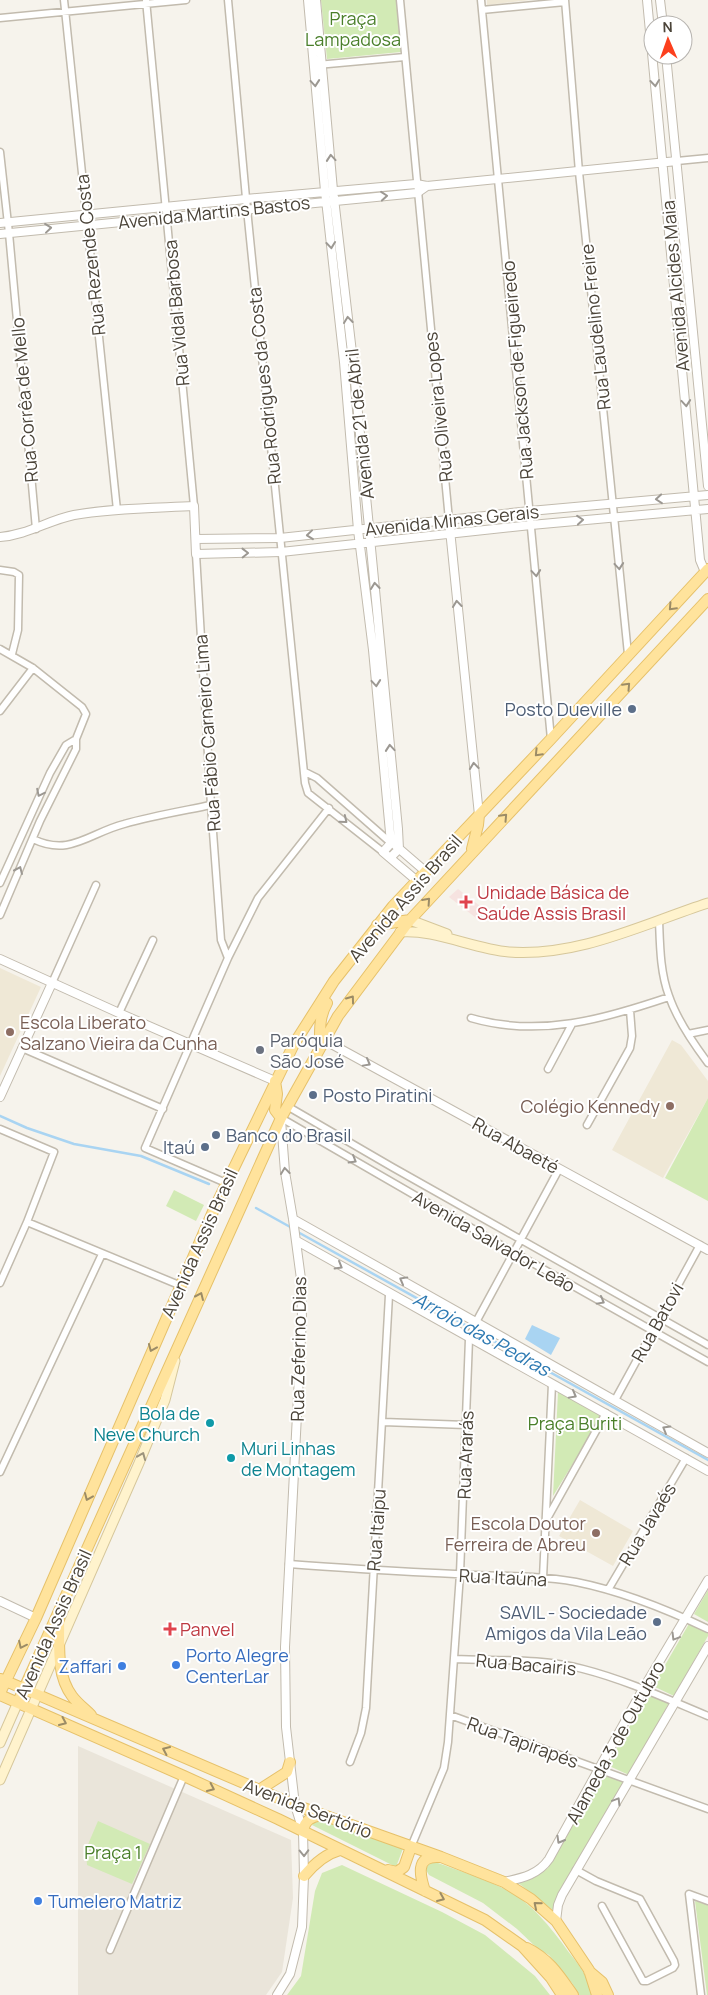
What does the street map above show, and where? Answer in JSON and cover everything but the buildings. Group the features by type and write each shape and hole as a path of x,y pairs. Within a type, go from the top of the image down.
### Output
{"main road":[{"name":"Avenida Assis Brasil","path":"0,1694 3,1680 36,1618 179,1285 275,1080 294,1044 334,981 377,925 416,880 551,739 707,571"},
{"name":"Avenida Assis Brasil","path":"0,1743 281,1118 338,1016 410,920 708,599"},
{"path":"471,853 479,814"},
{"path":"400,932 416,932 508,952 568,949 588,945 708,904"},
{"path":"377,925 410,920 472,945"},
{"path":"324,1040 320,1035 321,1013 333,993 334,981"},
{"path":"275,1080 277,1094 275,1110 281,1118"},
{"name":"Avenida Assis Brasil","path":"0,1780 60,1646 165,1400 180,1340"},
{"path":"59,1614 60,1666 63,1681 72,1696 96,1719"},
{"name":"Avenida Sertório","path":"3,1680 295,1805 441,1857 504,1882 531,1900 556,1921 589,1970 602,1982 608,1995"},
{"name":"Avenida Sertório","path":"0,1694 303,1831 486,1920 522,1946 551,1978 562,1995"},
{"path":"259,1790 286,1772 290,1762"},
{"path":"303,1831 306,1821 321,1815"},
{"path":"364,1862 397,1872 404,1868 412,1847"},
{"path":"304,1876 320,1860 330,1853 340,1850"},
{"path":"425,1891 420,1873 423,1862 429,1857 441,1857"},
{"path":"522,1946 541,1955 556,1971 573,1995"},
{"name":"Avenida Sertório","path":"589,1970 597,1995"}],"street":[{"name":"Rua Rezende Costa","path":"64,0 117,510"},
{"path":"0,18 146,2 186,0"},
{"name":"Rua Rodrigues da Costa","path":"228,0 246,199 306,789 308,793 383,852"},
{"name":"Avenida 21 de Abril","path":"308,0 329,191 353,360 371,542 391,843"},
{"name":"Avenida 21 de Abril","path":"316,0 322,65 329,191"},
{"name":"Rua Oliveira Lopes","path":"400,0 416,184 479,814"},
{"name":"Rua Jackson de Figueiredo","path":"482,0 551,739"},
{"name":"Avenida Alcides Maia","path":"647,0 700,560 707,571"},
{"path":"660,0 662,15"},
{"path":"482,10 565,1"},
{"name":"Rua Laudelino Freire","path":"565,1 579,172 628,654"},
{"name":"Rua Vidal Barbosa","path":"146,2 194,506"},
{"path":"314,66 405,57"},
{"name":"Avenida Alcides Maia","path":"667,65 708,486"},
{"name":"Rua Corrêa de Mello","path":"0,152 4,223 9,233 36,529"},
{"name":"Avenida Martins Bastos","path":"4,223 329,191 499,180 708,158"},
{"path":"417,193 427,186"},
{"name":"Avenida Martins Bastos","path":"0,234 86,224 417,193"},
{"name":"Avenida 21 de Abril","path":"331,200 358,530 377,649"},
{"path":"344,362 353,360"},
{"name":"Avenida Minas Gerais","path":"196,539 280,538 530,511 708,495"},
{"path":"0,536 36,529 76,515 117,510 194,506"},
{"name":"Rua Fábio Carneiro Lima","path":"194,506 211,805 221,940 228,958"},
{"name":"Avenida Minas Gerais","path":"196,554 281,552 450,533 708,509"},
{"path":"0,570 14,572 19,575 18,630 12,654"},
{"path":"0,649 12,654 33,668 86,712 76,739 76,749 40,821 0,915"},
{"path":"0,712 33,668"},
{"name":"Avenida 21 de Abril","path":"382,705 399,849"},
{"path":"0,883 50,773 66,744 76,739"},
{"path":"304,772 317,778 425,871"},
{"path":"50,773 60,778"},
{"path":"33,839 51,846 67,845 123,824 211,805"},
{"path":"226,1183 145,1148 228,958 258,898 329,808"},
{"path":"29,816 40,821"},
{"path":"391,843 383,852 416,880"},
{"path":"390,858 399,849"},
{"path":"0,1097 96,885"},
{"path":"659,920 660,948 669,997 688,1034 708,1063"},
{"path":"119,1013 153,940"},
{"path":"0,959 119,1013 275,1080"},
{"path":"471,1018 488,1023 516,1027 555,1026 572,1024 630,1010 669,997"},
{"path":"587,1125 630,1048 632,1036 630,1010"},
{"path":"548,1069 572,1024"},
{"path":"688,1034 708,1030"},
{"name":"Rua Abaeté","path":"324,1040 708,1250"},
{"path":"22,1048 163,1109"},
{"name":"Avenida Salvador Leão","path":"287,1106 520,1240 708,1345"},
{"name":"Avenida Salvador Leão","path":"281,1118 708,1362"},
{"name":"Rua Zeferino Dias","path":"277,1995 290,1974 299,1936 304,1876 303,1831 295,1805 286,1727 284,1647 302,1318 301,1279 294,1221 285,1172 281,1118"},
{"path":"0,1129 54,1152 27,1222 0,1283"},
{"path":"386,1179 392,1167"},
{"name":"Rua Ararás","path":"412,1847 444,1768 450,1716 460,1574 470,1337 475,1324 559,1168"},
{"path":"294,1221 708,1453"},
{"path":"27,1222 179,1285"},
{"path":"296,1239 390,1294 708,1471"},
{"name":"Rua Batovi","path":"615,1400 700,1245"},
{"path":"0,1472 102,1254"},
{"name":"Rua Itaipu","path":"350,1762 365,1720 390,1294"},
{"path":"543,1578 552,1384"},
{"path":"547,1518 606,1414"},
{"path":"383,1422 466,1425"},
{"name":"Rua Javaés","path":"608,1590 686,1458"},
{"name":"Rua Itaúna","path":"289,1564 543,1578 574,1582 608,1590 686,1618 708,1629"},
{"name":"Alameda 3 de Outubro","path":"504,1882 522,1878 543,1868 600,1770 643,1689 708,1580"},
{"path":"0,1601 36,1618"},
{"name":"Alameda 3 de Outubro","path":"556,1921 558,1905 576,1870 708,1646"},
{"name":"Rua Bacairis","path":"455,1659 560,1665 583,1669 643,1689 708,1716"},
{"name":"Rua Tapirapés","path":"450,1716 708,1809"},
{"path":"110,1950 184,1776"},
{"path":"576,1870 601,1883 640,1899 674,1961 673,1968 647,1981 643,1981 602,1906"},
{"path":"701,1995 689,1894 708,1901"}],"shaded area":[{"path":"487,0 530,0 487,5"},
{"name":"Unidade Básica de Saúde Assis Brasil","path":"458,889 484,909 480,921 449,897"},
{"name":"Escola Liberato Salzano Vieira da Cunha","path":"0,968 41,987 0,1076"},
{"name":"Colégio Kennedy","path":"672,1040 681,1045 708,1081 708,1098 663,1178 612,1150"},
{"name":"Escola Doutor Ferreira de Abreu","path":"580,1500 633,1531 613,1566 559,1536"},
{"path":"78,1746 291,1840 293,1898 282,1972 266,1995 78,1995"}],"green space":[{"name":"Praça Lampadosa","path":"321,0 396,0 401,52 327,59"},
{"path":"708,1098 708,1201 665,1178"},
{"path":"174,1190 204,1205 196,1221 166,1206"},
{"name":"Praça Buriti","path":"558,1392 602,1416 553,1496"},
{"path":"708,1590 708,1622 694,1614"},
{"path":"690,1622 708,1631 708,1636 674,1696 653,1686"},
{"path":"649,1693 669,1703 629,1775 607,1765"},
{"path":"603,1772 624,1781 561,1891 554,1911 517,1882 532,1879 548,1868"},
{"path":"315,1818 404,1846 396,1867 312,1825"},
{"name":"Praça 1","path":"98,1821 150,1844 132,1884 87,1865 86,1849"},
{"path":"429,1862 435,1862 492,1883 510,1892 528,1905 551,1929 578,1964 587,1979 592,1995 579,1995 572,1983 549,1955 538,1949 517,1929 483,1903 429,1875 426,1870"},
{"path":"342,1865 442,1912 485,1935 535,1976 550,1995 287,1995 301,1976 315,1891 322,1873"},
{"path":"695,1901 708,1905 708,1995 707,1995"}],"water":[{"path":"532,1325 560,1338 551,1355 525,1339"}],"waterway":[{"name":"Arroio das Pedras","path":"0,1116 27,1128 74,1144 141,1156 209,1184"},
{"name":"Arroio das Pedras","path":"256,1208 292,1228"},
{"name":"Arroio das Pedras","path":"296,1231 708,1460"}],"place":[{"name":"Posto Dueville","path":"632,709"},
{"name":"Unidade Básica de Saúde Assis Brasil","path":"466,902"},
{"name":"Escola Liberato Salzano Vieira da Cunha","path":"10,1032"},
{"name":"Paróquia São José","path":"260,1050"},
{"name":"Posto Piratini","path":"313,1095"},
{"name":"Colégio Kennedy","path":"670,1106"},
{"name":"Banco do Brasil","path":"216,1135"},
{"name":"Itaú","path":"205,1147"},
{"name":"Bola de Neve Church","path":"210,1423"},
{"name":"Muri Linhas de Montagem","path":"231,1458"},
{"name":"Escola Doutor Ferreira de Abreu","path":"596,1533"},
{"name":"SAVIL - Sociedade Amigos da Vila Leão","path":"657,1622"},
{"name":"Panvel","path":"170,1629"},
{"name":"Porto Alegre CenterLar","path":"176,1665"},
{"name":"Zaffari","path":"122,1666"},
{"name":"Tumelero Matriz","path":"38,1901"}]}
